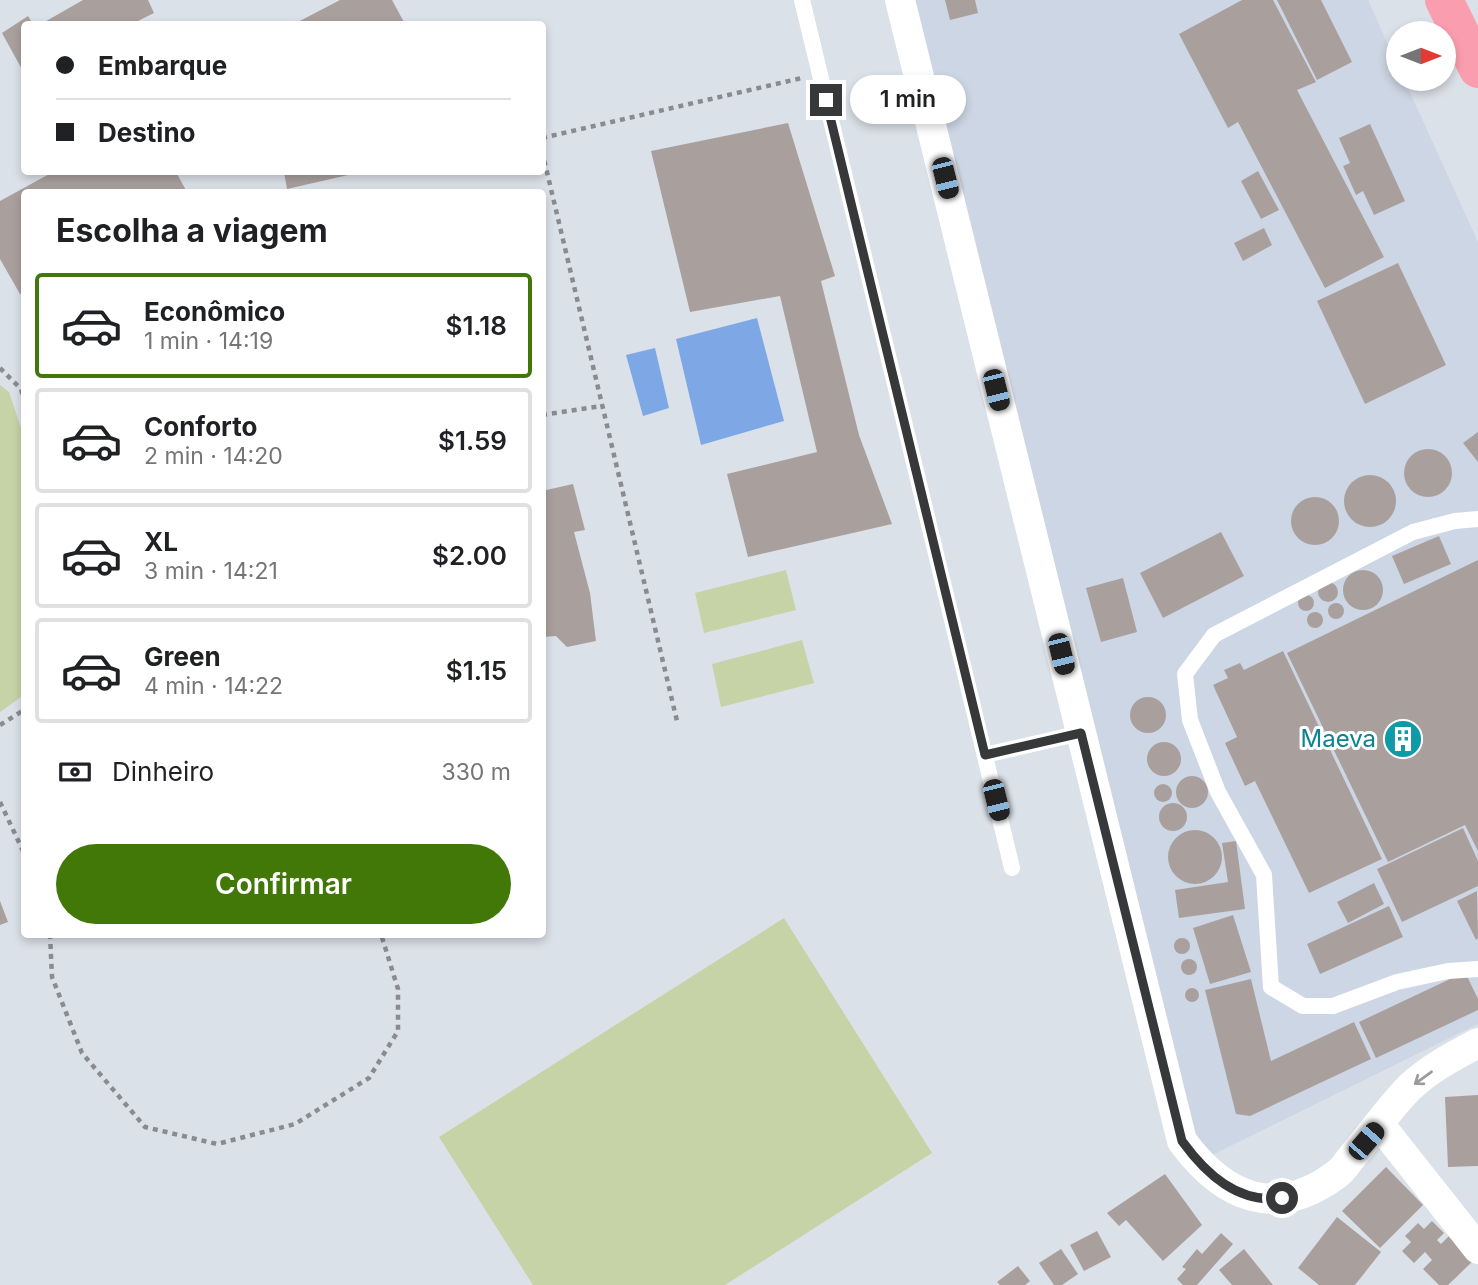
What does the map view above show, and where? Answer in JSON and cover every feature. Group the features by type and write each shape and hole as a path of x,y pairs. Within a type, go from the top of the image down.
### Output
{"highway":[{"path":"1444,0 1478,69"}],"street":[{"path":"900,0 1182,1141 1199,1165 1229,1188 1265,1200 1299,1195 1338,1173 1410,1087 1454,1055 1478,1043"},
{"path":"1380,1125 1478,1249"}],"lane":[{"path":"802,0 1013,868"},
{"path":"1478,519 1455,521 1413,532 1214,635 1185,674 1190,720 1213,780 1264,875 1271,987 1303,1006 1333,1006 1397,982 1448,971 1478,969"},
{"path":"985,755 1081,733"}],"path":[{"path":"546,137 820,74"},
{"path":"546,168 677,720"},
{"path":"0,368 21,390"},
{"path":"546,414 603,406"},
{"path":"0,724 21,712"},
{"path":"0,802 21,847"},
{"path":"50,938 52,977 82,1053 145,1127 217,1144 295,1125 369,1078 398,1031 398,989 382,938"}],"shaded area":[{"path":"913,0 1368,0 1386,40 1386,91 1409,91 1478,242 1478,1024 1202,1160"}],"green space":[{"path":"0,385 9,392 21,428 21,697 0,712"},
{"path":"786,570 796,610 704,633 695,593"},
{"path":"802,640 814,683 721,707 712,664"},
{"path":"784,918 932,1153 725,1285 533,1285 439,1137"}],"water":[{"path":"757,318 784,421 701,445 676,339"},
{"path":"655,348 669,408 643,416 626,355"}],"building":[{"path":"83,0 148,0 154,13 138,21 46,21"},
{"path":"340,0 392,0 403,21 300,21"},
{"path":"945,0 975,0 978,13 950,20"},
{"path":"1242,0 1273,0 1316,82 1297,90 1384,257 1325,288 1238,122 1228,128 1179,34"},
{"path":"1277,0 1321,0 1352,62 1317,80"},
{"path":"28,16 31,21 21,21 21,68 2,33"},
{"path":"788,123 835,276 821,281 859,435 892,524 748,557 727,474 817,452 780,296 690,312 651,151"},
{"path":"1370,124 1405,201 1374,215 1363,191 1356,195 1343,166 1350,163 1339,138"},
{"path":"1258,171 1279,210 1261,219 1241,181"},
{"path":"48,175 178,175 185,189 22,189"},
{"path":"285,175 348,175 287,189"},
{"path":"21,190 20,294 0,259 0,201"},
{"path":"1264,228 1272,245 1243,261 1234,243"},
{"path":"1398,263 1446,365 1365,404 1317,301"},
{"path":"1478,432 1478,462 1463,443"},
{"path":"1428,449 1445,456 1452,473 1445,490 1428,497 1411,490 1404,473 1411,456"},
{"path":"1370,475 1380,477 1388,483 1394,491 1394,511 1388,519 1380,525 1370,527 1360,525 1352,519 1346,511 1344,501 1346,491 1352,483 1360,477"},
{"path":"573,484 585,530 574,532 590,593 596,641 567,647 556,636 546,637 546,490"},
{"path":"1315,497 1332,504 1339,521 1332,538 1315,545 1298,538 1291,521 1298,504"},
{"path":"1221,532 1244,576 1163,618 1140,573"},
{"path":"1439,536 1451,564 1404,584 1392,556"},
{"name":"Maeva","path":"1478,560 1478,851 1465,825 1388,862 1287,653"},
{"path":"1363,570 1377,576 1383,590 1377,604 1363,610 1349,604 1343,590 1349,576"},
{"path":"1123,578 1137,632 1101,642 1086,588"},
{"path":"1328,582 1335,585 1338,592 1335,599 1328,602 1321,599 1318,592 1321,585"},
{"path":"1306,595 1312,597 1312,609 1306,611 1300,609 1298,603 1300,597"},
{"path":"1333,603 1339,603 1344,611 1342,617 1333,619 1328,614 1328,608"},
{"path":"1315,612 1323,620 1315,628 1307,620"},
{"path":"1283,651 1382,859 1309,893 1255,781 1245,786 1225,743 1237,737 1213,685 1228,678 1224,670 1240,663 1244,670"},
{"path":"1148,697 1161,702 1166,715 1161,728 1148,733 1135,728 1130,715 1135,702"},
{"path":"1164,742 1176,747 1181,759 1176,771 1164,776 1152,771 1147,759 1152,747"},
{"path":"1192,776 1203,781 1208,792 1203,803 1192,808 1181,803 1176,792 1181,781"},
{"path":"1159,784 1167,784 1172,793 1170,800 1159,802 1154,797 1154,789"},
{"path":"1173,803 1183,807 1187,817 1183,827 1173,831 1163,827 1159,817 1163,807"},
{"path":"1463,828 1478,861 1478,886 1402,922 1377,869"},
{"path":"1195,830 1214,838 1222,857 1214,876 1195,884 1176,876 1168,857 1176,838"},
{"path":"1236,841 1245,909 1179,918 1175,890 1228,882 1222,843"},
{"path":"1374,883 1384,904 1348,923 1337,902"},
{"path":"1477,891 1478,938 1476,940 1457,901"},
{"path":"0,901 8,922 0,925"},
{"path":"1389,906 1403,937 1320,974 1307,944"},
{"path":"1233,915 1251,972 1210,984 1193,928"},
{"path":"1179,938 1185,938 1190,946 1188,952 1179,954 1174,949 1174,943"},
{"path":"1186,959 1192,959 1197,967 1195,973 1186,975 1181,970 1181,964"},
{"path":"1465,972 1478,999 1478,1010 1376,1058 1359,1022"},
{"path":"1251,979 1271,1061 1354,1022 1371,1059 1250,1116 1236,1114 1205,990"},
{"path":"1189,988 1195,988 1199,995 1195,1002 1189,1002 1185,998 1185,992"},
{"path":"1478,1095 1478,1166 1448,1167 1445,1097"},
{"path":"1386,1167 1423,1205 1380,1248 1342,1211"},
{"path":"1165,1174 1202,1225 1163,1261 1126,1220 1119,1226 1107,1213"},
{"path":"1337,1217 1381,1252 1355,1285 1319,1285 1298,1268"},
{"path":"1432,1221 1444,1233 1437,1240 1441,1244 1449,1236 1473,1261 1448,1285 1439,1285 1423,1269 1432,1260 1425,1252 1414,1263 1402,1251 1411,1242 1405,1236 1418,1223 1424,1229"},
{"path":"1097,1231 1111,1257 1084,1271 1070,1245"},
{"path":"1221,1233 1233,1244 1197,1285 1183,1285 1177,1279 1186,1269 1182,1267 1197,1249 1202,1254"},
{"path":"1061,1249 1078,1274 1062,1285 1054,1285 1039,1263"},
{"path":"1244,1249 1273,1285 1232,1285 1219,1270"},
{"path":"1018,1266 1030,1281 1025,1285 1000,1285 997,1282"}],"place":[{"name":"Maeva","path":"1403,739"}],"route":[{"path":"826,100 985,755 1081,733 1182,1141 1199,1165 1229,1188 1265,1200 1282,1198"}]}
